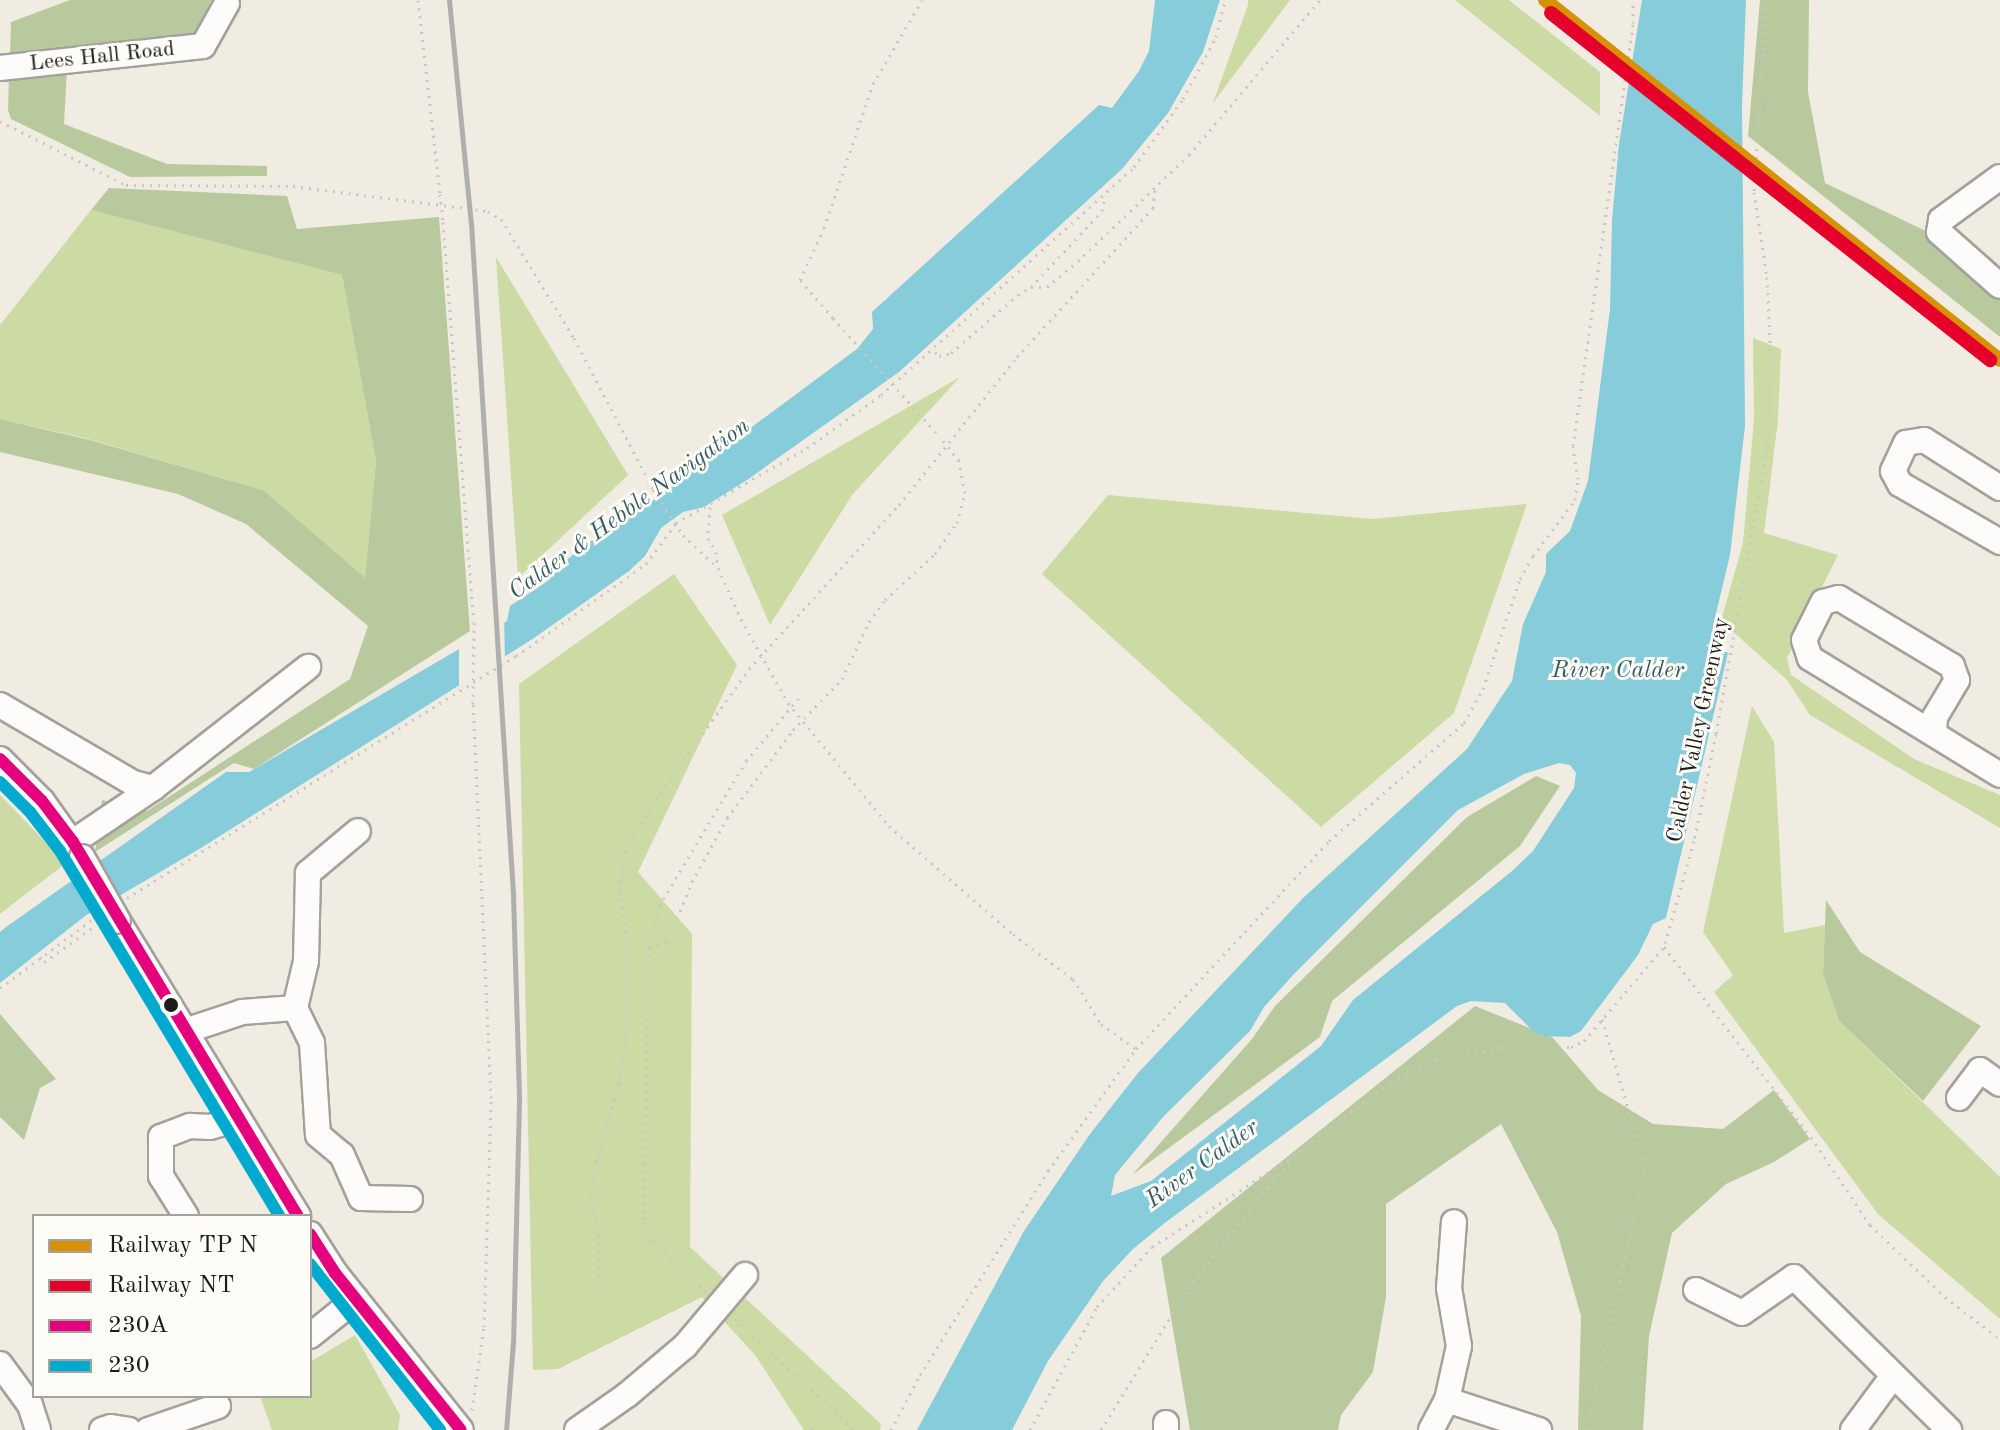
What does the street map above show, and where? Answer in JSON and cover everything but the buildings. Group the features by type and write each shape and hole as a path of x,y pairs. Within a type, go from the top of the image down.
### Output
{"street":[{"name":"Lees Hall Road","path":"0,68 203,46 227,3"},
{"path":"2000,177 1941,220 1939,232 1991,262 2000,286"},
{"path":"2000,488 1924,440 1906,443 1893,471 1900,484 2000,542"},
{"path":"1934,734 1935,717 1957,680 1952,666 1839,598 1823,602 1804,640 1810,658 2000,775"},
{"path":"78,850 308,667"},
{"path":"0,705 133,783 153,788"},
{"path":"0,759 42,801 78,850 110,915 297,1214"},
{"path":"358,831 308,873 306,961 295,1008 312,1043 318,1135 342,1155 361,1198 410,1199"},
{"path":"185,1031 242,1012 295,1008"},
{"path":"1959,1098 1980,1070 2000,1084"},
{"path":"185,1214 161,1176 161,1137 190,1126 210,1127 238,1119"},
{"path":"1431,1430 1447,1400 1459,1346 1449,1288 1454,1222"},
{"path":"312,1237 356,1299 466,1424"},
{"path":"577,1430 627,1395 685,1346 745,1275"},
{"path":"1696,1290 1742,1313 1794,1277 1949,1430"},
{"path":"312,1334 356,1299"},
{"path":"0,1364 30,1405 38,1430"},
{"path":"1853,1430 1893,1376"},
{"path":"1447,1400 1539,1430"},
{"path":"148,1430 218,1406"},
{"path":"102,1430 111,1427 129,1430"}],"path":[{"path":"418,0 443,222 474,621 473,704 491,1098 484,1327 466,1424"},
{"path":"649,947 668,941 692,882 727,818 793,730 842,679 869,622 885,600 935,554 957,523 965,493 959,461 800,280 829,213 873,84 922,0"},
{"path":"0,988 40,957 516,656 646,564 676,523 710,507 807,448 934,351 1134,167 1183,99 1216,37 1225,0"},
{"path":"1031,287 1047,287 1060,277 1155,190 1257,79 1320,0"},
{"path":"891,1430 920,1375 1048,1171 1136,1049 1329,841 1464,723 1483,689 1520,579 1533,556 1575,500 1578,479 1573,446 1633,23 1633,0"},
{"name":"Calder Valley Greenway","path":"1664,947 1694,841 1734,647 1767,448 1770,335 1767,277 1754,192 1763,53 1763,0"},
{"path":"0,121 126,185 293,186 488,211 501,219 574,338 653,489 683,535 718,568"},
{"path":"599,1284 599,1235 591,1195 596,1162 619,1083 627,1027 627,940 620,890 625,852 656,799 749,669 949,446 1017,357 1153,208 1155,190"},
{"path":"934,351 939,356 951,353 1031,287 1102,211 1105,193"},
{"path":"710,507 708,538 716,552 718,568 741,619 790,706 889,826 1013,934 1073,979 1101,1024 1136,1049"},
{"path":"802,694 746,761 659,906 649,947 644,1220 651,1239 854,1430"},
{"path":"40,957 44,962 110,915"},
{"path":"1030,1430 1097,1307 1152,1247 1293,1156 1391,1082 1436,1059 1503,1048 1571,1047 1584,1041 1664,947 1784,1101 1870,1225 1945,1297 2000,1339"},
{"path":"1587,1430 1645,1167 1602,1019"},
{"path":"1101,1430 1188,1288 1293,1156"}],"green space":[{"path":"70,0 211,0 196,36 10,56 11,22"},
{"path":"1248,0 1290,0 1213,103 1248,5"},
{"path":"1455,0 1509,0 1600,72 1600,116"},
{"path":"1760,0 1809,0 1808,92 1825,183 1926,231 2000,296 2000,337 1748,136"},
{"path":"67,69 64,124 167,164 267,166 267,176 130,177 11,119 8,110 9,76"},
{"path":"109,188 287,196 297,229 439,217 470,631 254,769 234,763 95,852 102,800 147,811 350,679 368,626 246,524 178,494 0,452 0,419 90,440 263,490 365,578 376,461 342,275 91,210"},
{"path":"91,210 342,275 376,461 365,579 263,490 85,438 0,419 0,325"},
{"path":"496,257 628,475 518,578"},
{"path":"1753,338 1781,349 1778,420 1764,533 1838,555 1787,658 1791,675 1914,759 2000,795 2000,828 1810,715 1787,680 1721,621 1743,543 1754,419"},
{"path":"960,377 852,495 770,625 722,515"},
{"path":"1108,495 1372,519 1527,504 1454,713 1321,827 1042,574"},
{"path":"674,574 737,665 638,872 692,934 690,1247 881,1424 880,1430 804,1430 755,1355 702,1297 558,1369 533,1370 519,684"},
{"path":"1752,706 1774,742 1784,933 1825,925 1823,974 1839,1021 2000,1177 2000,1319 1878,1214 1714,992 1733,975 1703,932"},
{"path":"1536,776 1560,786 1520,846 1332,1001 1320,1037 1132,1175 1252,1039 1275,1006 1467,817"},
{"path":"0,795 66,863 0,914"},
{"path":"1826,900 1860,952 1981,1026 1923,1101 1839,1021 1823,974"},
{"path":"1475,1006 1552,1037 1598,1090 1653,1124 1723,1129 1774,1090 1810,1139 1774,1162 1726,1184 1672,1233 1649,1336 1643,1430 1578,1430 1581,1316 1557,1232 1501,1124 1386,1204 1386,1297 1373,1372 1341,1415 1338,1430 1190,1430 1161,1258"},
{"path":"0,1014 56,1079 40,1088 24,1140 0,1117"},
{"path":"355,1335 400,1415 398,1430 272,1430 261,1398 312,1398 312,1361"}],"water":[{"path":"1155,0 1220,0 1203,52 1168,113 1122,169 899,372 747,480 704,507 683,512 661,528 645,556 629,571 534,638 201,848 85,916 0,983 0,932 6,927 226,772 249,772 507,621 510,606 549,580 551,572 588,543 636,513 857,349 873,329 872,312 1099,105 1112,108 1139,71 1149,51"},
{"name":"River Calder","path":"1642,0 1746,0 1742,104 1745,426 1730,555 1713,626 1715,640 1728,653 1666,918 1653,924 1638,955 1581,1031 1570,1037 1544,1036 1534,1032 1505,1003 1471,1001 1457,1006 1166,1222 1133,1249 1103,1281 1048,1361 1012,1430 917,1430 1024,1231 1090,1134 1138,1073 1303,898 1467,749 1512,681 1523,624 1546,572 1546,554 1570,531 1588,481 1610,309 1612,220 1619,144","holes":["1559,763 1570,765 1576,773 1574,788 1533,851 1512,871 1353,1000 1321,1046 1151,1181 1111,1196 1115,1175 1163,1117 1250,1031 1264,1007 1294,974 1458,810 1524,774"]}],"pier":[{"path":"504,615 505,661 459,690 459,642"}],"railway":[{"path":"449,0 471,223 513,894 519,1101 513,1342 506,1430"}],"transit line":[{"path":"1545,0 2000,360"},
{"name":"230A","path":"0,759 42,801 73,842 297,1214"},
{"name":"230","path":"0,782 30,812 60,851 278,1214"},
{"name":"230A","path":"312,1237 335,1273 461,1430"},
{"name":"230","path":"312,1267 440,1430"}],"rail line":[{"name":"NT","path":"1551,13 1990,360"}],"water label":[{"name":"Calder & Hebble Navigation","path":"630,510"}]}
